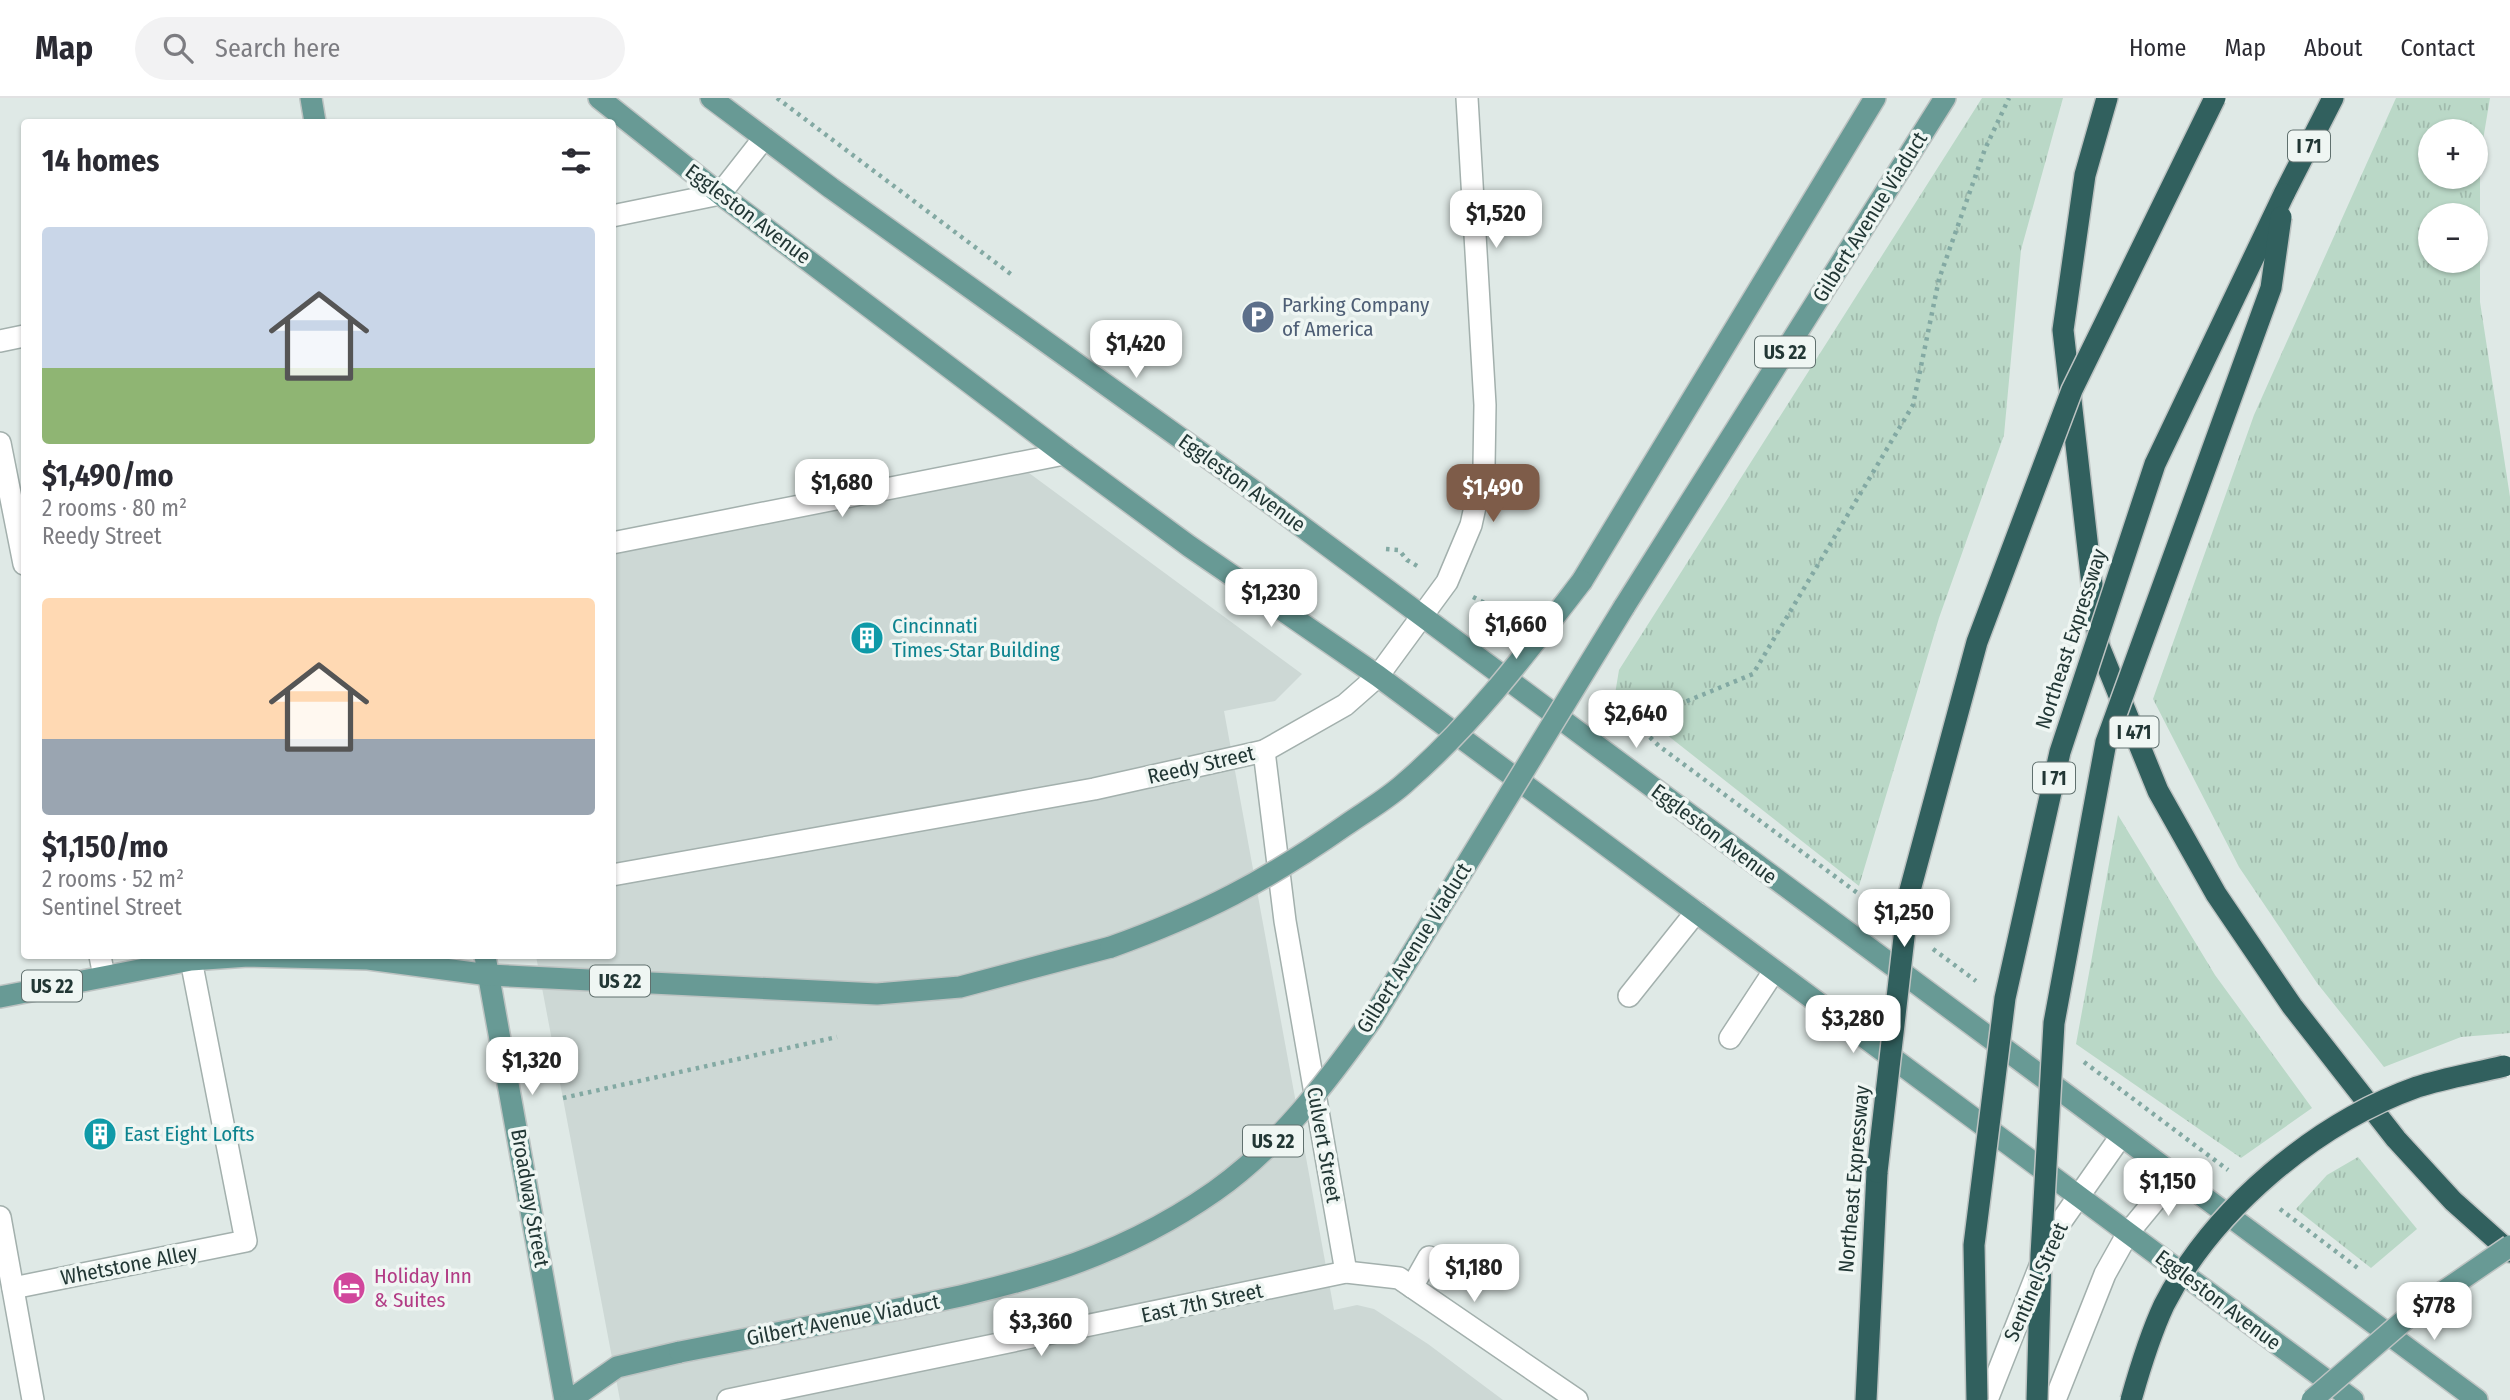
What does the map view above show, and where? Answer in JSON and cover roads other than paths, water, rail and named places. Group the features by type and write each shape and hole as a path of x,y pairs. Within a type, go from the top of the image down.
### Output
{"highway":[{"name":"I 471","path":"2107,98 2085,175 2063,330 2099,646 2158,791 2216,894 2292,1006 2396,1139 2454,1201 2510,1252"},
{"name":"Northeast Expressway","path":"1866,1400 1870,1270 1880,1145 1909,894 1977,642 2072,390 2215,98"},
{"name":"Northeast Expressway","path":"1977,1400 1974,1245 2001,1025 2060,752 2155,464 2333,98"},
{"path":"2037,1400 2041,1255 2054,1023 2106,742 2271,288 2284,194"},
{"path":"2131,1400 2140,1367 2165,1304 2201,1249 2239,1203 2287,1159 2345,1121 2417,1087 2507,1065"}],"main road":[{"path":"311,98 315,119"},
{"name":"Eggleston Avenue","path":"599,98 720,194 1064,454 1189,546 1378,676 2353,1400"},
{"name":"Eggleston Avenue","path":"711,98 1250,488 2477,1400"},
{"name":"US 22","path":"368,959 487,965 877,994 960,987 1111,947 1173,925 1241,894 1281,871 1406,782 1479,710 1583,581 1875,98"},
{"name":"Gilbert Avenue Viaduct","path":"568,1400 617,1367 988,1291 1107,1254 1156,1228 1216,1190 1269,1145 1326,1084 1372,1019 1624,607 1945,98"},
{"name":"US 22","path":"0,997 102,966 220,959"},
{"name":"Broadway Street","path":"487,965 568,1400"},
{"path":"2312,1400 2415,1311 2510,1246"}],"street":[{"name":"Reedy Street","path":"616,874 1094,789 1264,751 1345,705 1378,676 1447,582 1471,525 1484,466 1485,405 1467,98"},
{"path":"616,215 720,194 764,138"},
{"path":"0,341 21,337"},
{"path":"0,443 21,549"},
{"path":"616,542 1064,454"},
{"name":"Culvert Street","path":"1264,751 1285,921 1346,1272"},
{"path":"1629,996 1696,912"},
{"name":"Whetstone Alley","path":"13,1288 246,1241 191,960"},
{"path":"1730,1038 1774,971"},
{"name":"Sentinel Street","path":"1987,1400 2053,1233 2120,1136"},
{"path":"2055,1400 2105,1274 2128,1233 2175,1177"},
{"path":"0,1217 33,1400"},
{"path":"1412,1287 1429,1257"},
{"path":"1346,1272 1399,1278 1577,1400"},
{"name":"East 7th Street","path":"728,1400 1346,1272"}],"place":[{"name":"Parking Company of America","path":"1258,317"},
{"name":"Cincinnati Times-Star Building","path":"867,638"},
{"name":"East Eight Lofts","path":"100,1134"},
{"name":"Holiday Inn & Suites","path":"349,1288"}]}
